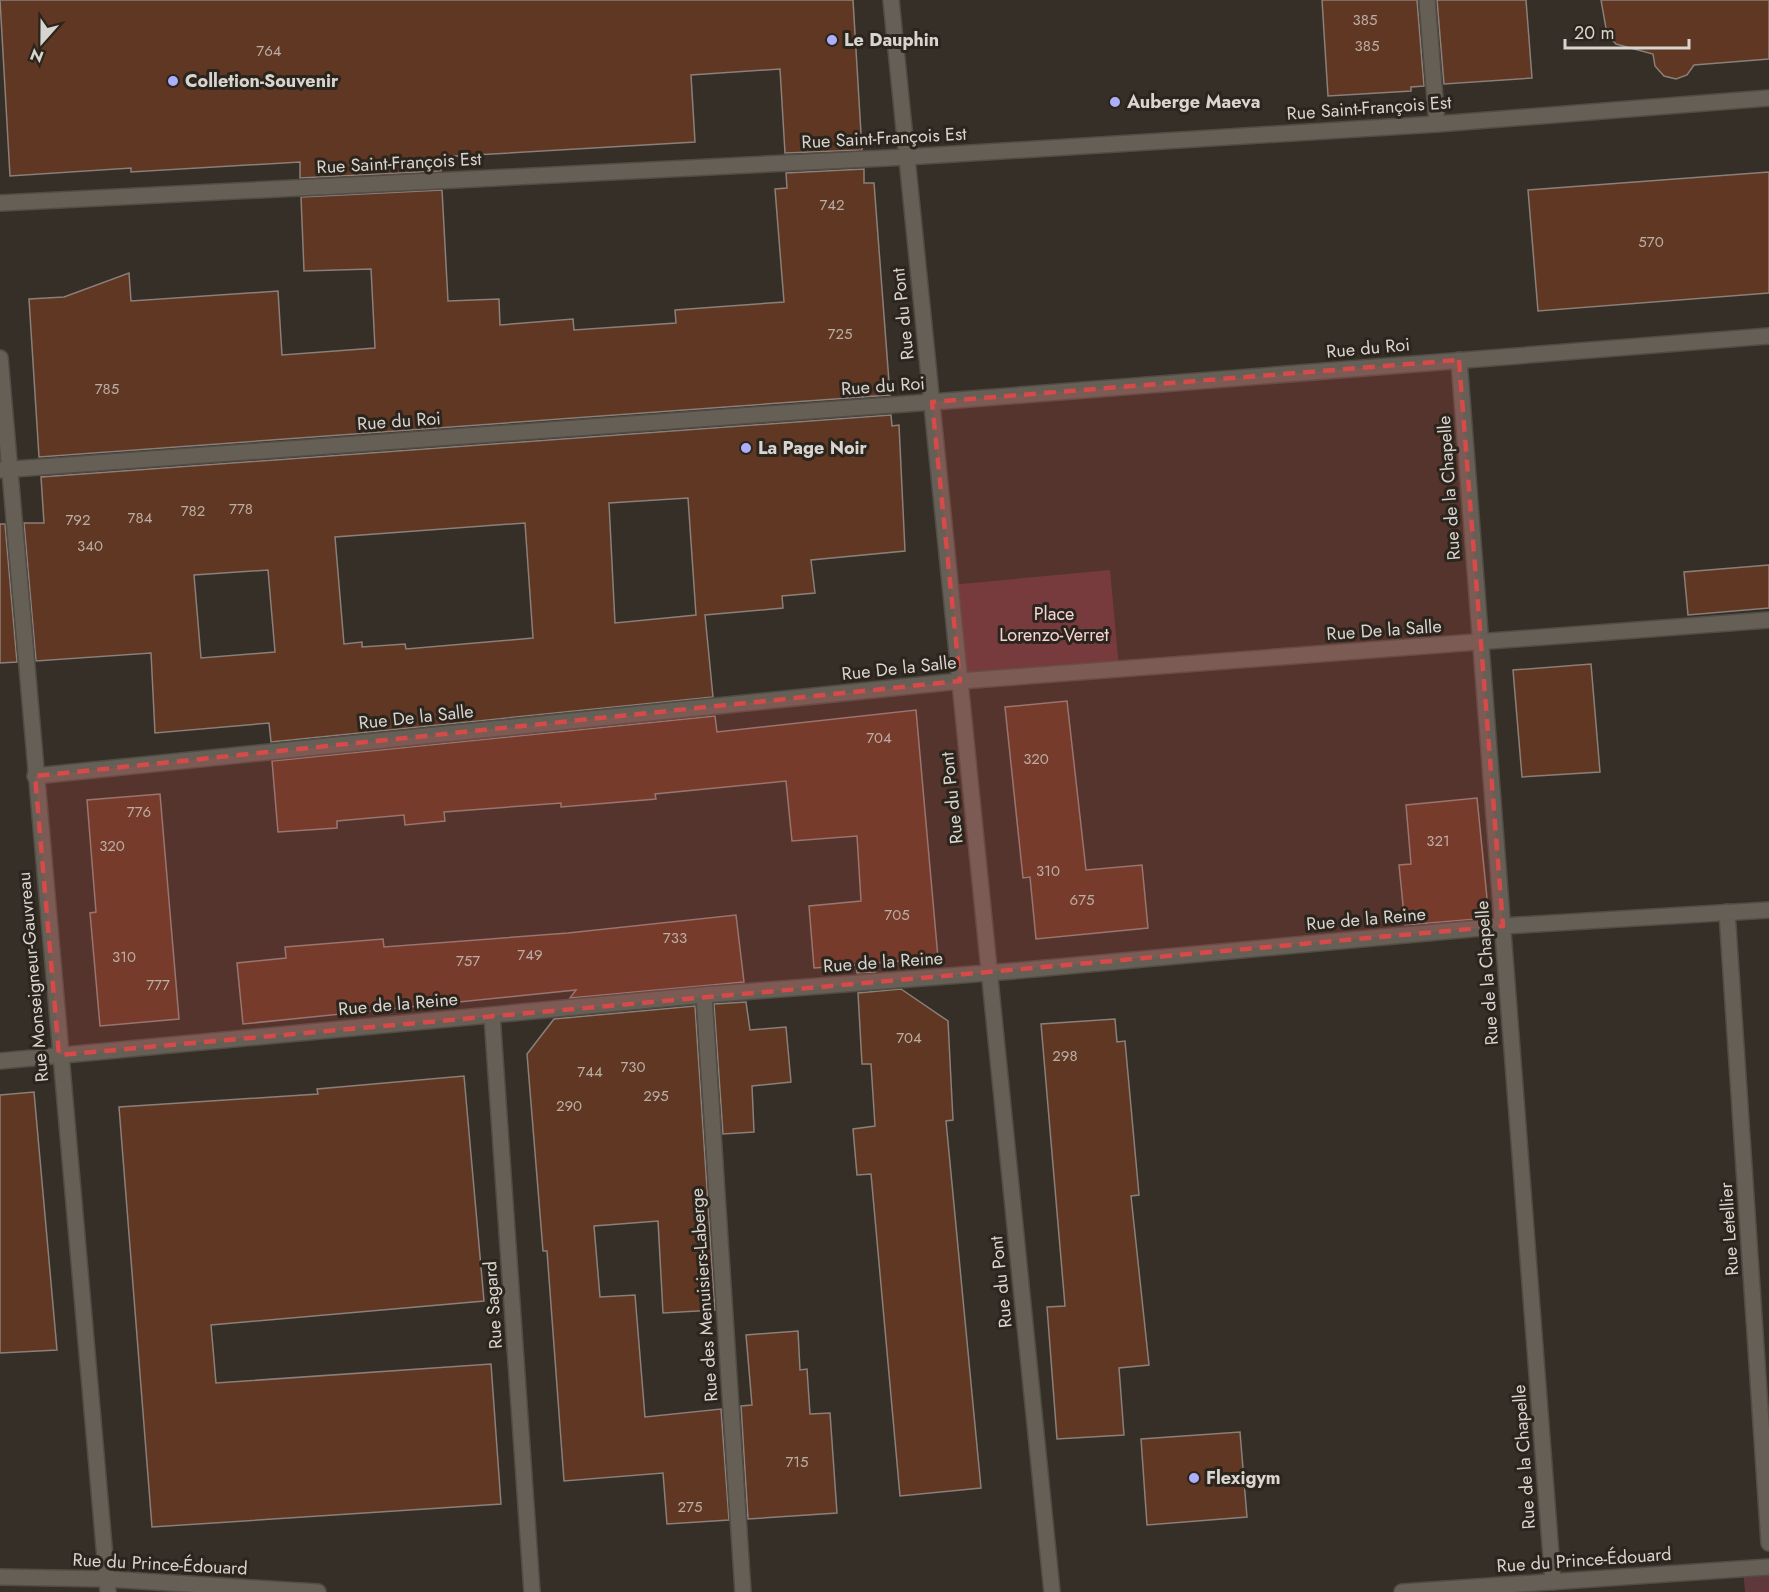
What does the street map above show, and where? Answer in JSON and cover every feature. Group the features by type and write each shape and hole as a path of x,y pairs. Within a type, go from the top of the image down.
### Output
{"street":[{"name":"Rue du Pont","path":"891,0 1052,1592"},
{"path":"1427,0 1437,124"},
{"name":"Rue Saint-François Est","path":"0,203 907,157 1437,124 1769,98"},
{"name":"Rue du Roi","path":"5,470 932,402 1769,336"},
{"name":"Rue Monseigneur-Gauvreau","path":"0,358 5,470 108,1586"},
{"name":"Rue de la Chapelle","path":"1459,360 1553,1582"},
{"name":"Rue De la Salle","path":"35,776 960,681 1769,620"},
{"name":"Rue de la Reine","path":"0,1061 704,995 989,973 1503,926 1769,910"},
{"name":"Rue Letellier","path":"1727,912 1769,1543"},
{"name":"Rue des Menuisiers-Laberge","path":"704,995 743,1592"},
{"name":"Rue Sagard","path":"492,1015 532,1592"},
{"name":"Rue du Prince-Édouard","path":"1402,1592 1769,1567"},
{"name":"Rue du Prince-Édouard","path":"0,1577 108,1586 318,1592"}],"highlighted area":[{"path":"1459,360 1503,926 59,1055 35,776 960,681 932,402"}],"green space":[{"name":"Place Lorenzo-Verret","path":"1110,570 1119,668 960,681 950,585"},
{"path":"1769,1567 1769,1592 1745,1592 1743,1569"}],"building":[{"path":"0,0 853,0 862,150 785,153 780,69 691,75 695,142 440,157 441,171 300,178 300,162 131,172 131,168 10,176"},
{"path":"1322,0 1417,0 1424,86 1411,87 1411,91 1328,96"},
{"path":"1437,0 1526,0 1532,78 1444,84"},
{"path":"1601,0 1769,0 1769,59 1694,65 1687,75 1676,79 1664,76 1655,66 1653,54 1616,44 1607,34"},
{"path":"864,169 864,183 874,183 890,395 39,457 29,299 64,297 129,273 131,301 278,291 282,355 375,348 371,269 304,271 301,197 442,190 448,301 499,299 500,325 573,319 574,330 676,323 675,310 784,302 775,189 787,188 786,173"},
{"path":"1769,172 1769,293 1538,311 1528,190"},
{"path":"891,415 892,426 899,425 905,551 811,560 815,593 782,596 783,608 705,615 713,697 271,742 269,723 155,733 151,653 36,661 24,523 44,523 41,477","holes":["688,498 696,615 615,623 609,503","525,523 533,638 406,649 405,644 362,647 362,642 344,644 335,537","268,570 275,652 201,658 194,575"]},
{"path":"0,524 5,524 17,662 0,663"},
{"path":"1769,565 1769,608 1688,615 1684,572"},
{"path":"1591,664 1600,772 1522,777 1513,670"},
{"path":"1067,701 1086,870 1142,865 1148,928 1036,939 1030,877 1023,878 1005,707"},
{"path":"916,710 938,958 864,964 875,972 857,973 856,965 814,968 809,906 861,901 857,836 792,841 786,781 655,794 656,799 561,807 561,803 444,812 445,821 405,825 404,815 337,821 337,828 278,832 272,761 715,716 717,732"},
{"path":"160,794 179,1019 100,1026 90,913 96,912 87,800"},
{"path":"1477,798 1489,918 1405,925 1399,865 1411,864 1406,805"},
{"path":"736,915 744,982 570,998 576,990 243,1024 237,963 286,958 285,947 383,939 384,947 568,933"},
{"path":"901,989 948,1021 953,1120 946,1121 981,1488 900,1496 871,1174 857,1175 853,1129 875,1126 871,1064 862,1064 858,993"},
{"path":"746,1002 750,1030 786,1027 791,1082 752,1086 754,1132 723,1134 714,1004"},
{"path":"695,1006 715,1310 663,1313 658,1221 594,1226 600,1297 635,1295 645,1417 721,1409 729,1520 667,1524 663,1473 564,1481 547,1251 543,1251 527,1054 554,1019"},
{"path":"1115,1019 1117,1042 1125,1041 1139,1195 1131,1196 1149,1365 1119,1368 1124,1435 1057,1439 1047,1307 1065,1306 1041,1024"},
{"path":"464,1076 484,1301 211,1325 216,1383 491,1364 501,1504 152,1527 119,1107 318,1094 317,1089"},
{"path":"34,1092 57,1350 0,1353 0,1095"},
{"path":"798,1331 800,1370 807,1369 810,1414 830,1413 837,1513 748,1519 741,1406 752,1405 746,1335"},
{"name":"Flexigym","path":"1240,1432 1247,1517 1147,1525 1141,1439"}],"place":[{"name":"Le Dauphin","path":"832,40"},
{"name":"Colletion-Souvenir","path":"173,81"},
{"name":"Auberge Maeva","path":"1115,102"},
{"name":"La Page Noir","path":"746,448"},
{"name":"Flexigym","path":"1194,1478"}]}
